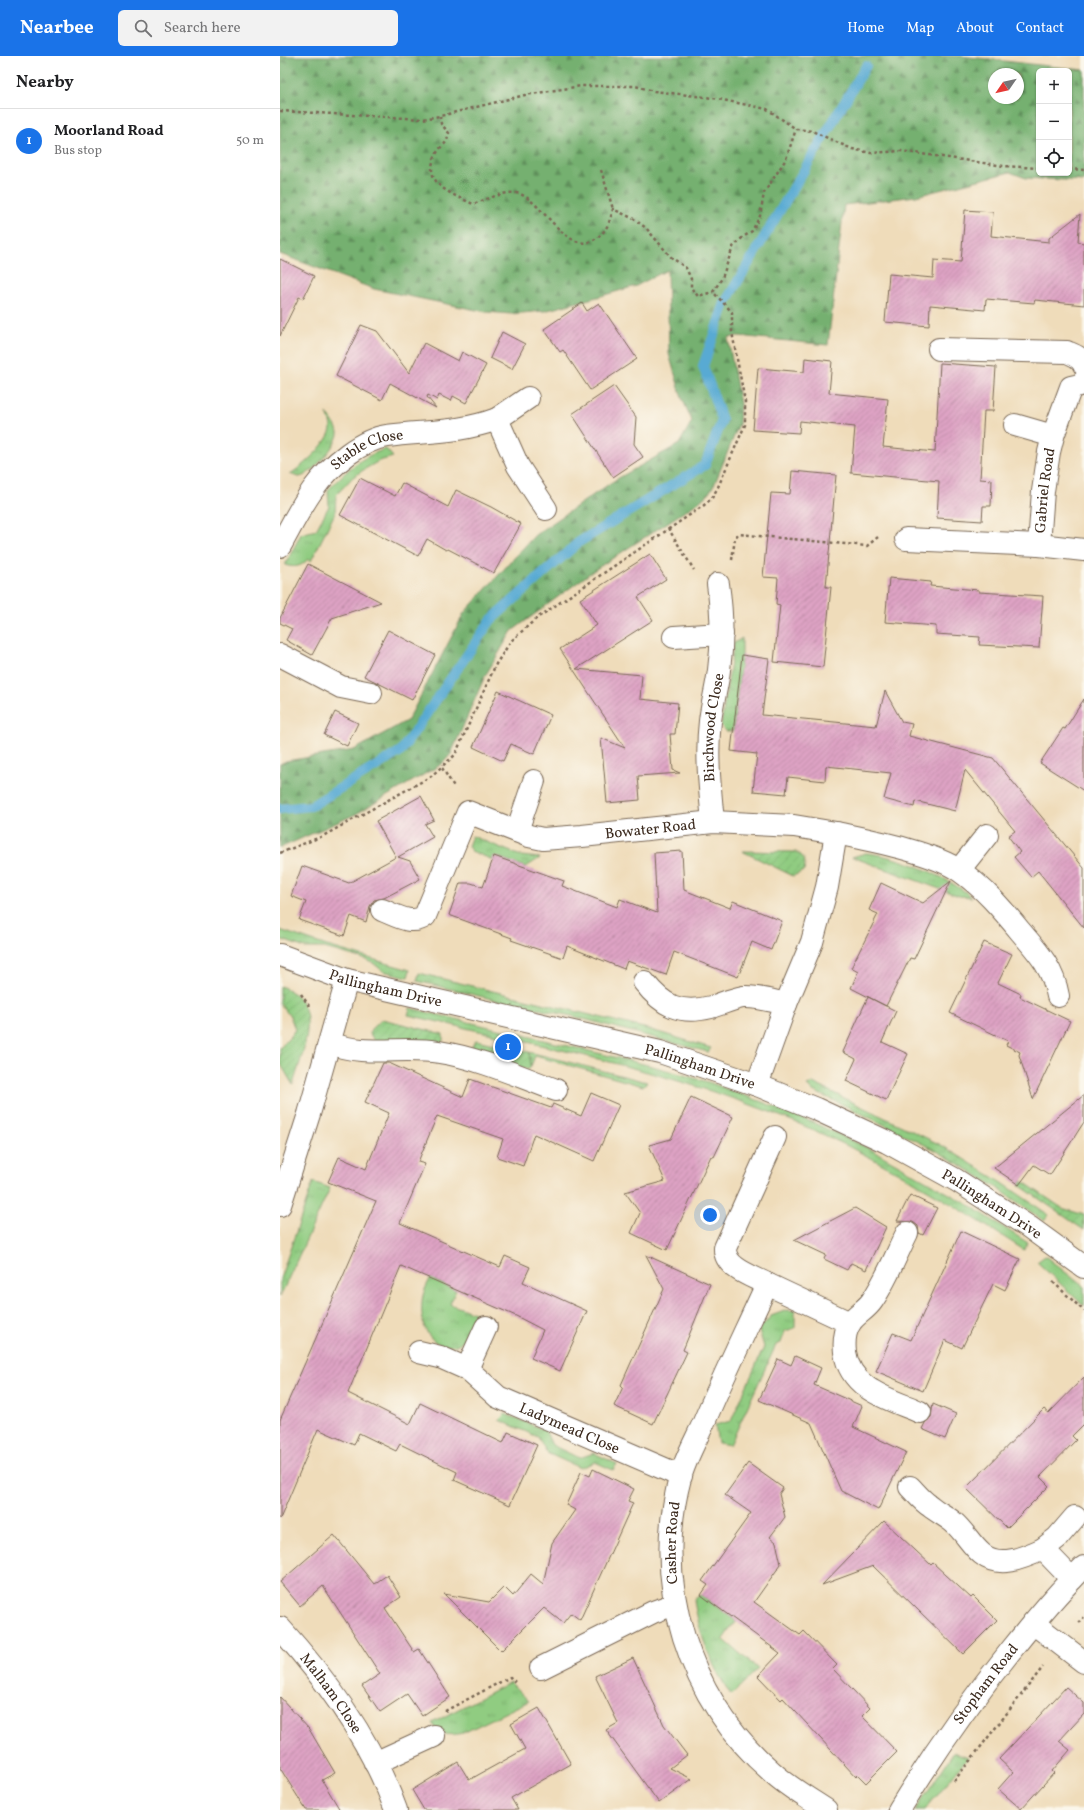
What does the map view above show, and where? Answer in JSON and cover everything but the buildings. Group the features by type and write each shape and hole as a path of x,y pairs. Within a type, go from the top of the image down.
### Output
{"street":[{"path":"939,349 1067,352 1075,355 1083,361 1084,365"},
{"name":"Gabriel Road","path":"1039,545 1046,469 1053,436 1078,384"},
{"name":"Stable Close","path":"280,546 319,480 340,460 355,449 385,436 446,432 476,426 497,419 528,398"},
{"path":"497,419 518,466 546,509"},
{"name":"Gabriel Road","path":"1015,425 1053,436"},
{"name":"Gabriel Road","path":"906,539 1039,545 1084,550"},
{"name":"Birchwood Close","path":"713,822 708,770 708,740 719,669 722,634 718,584"},
{"path":"674,636 722,634"},
{"path":"280,655 341,687 371,693"},
{"path":"517,831 534,781"},
{"name":"Bowater Road","path":"382,910 411,920 421,919 425,916 428,912 468,812 517,831 543,839 713,822 794,826 836,833 917,853 959,870 996,902 1045,961 1055,981 1058,996"},
{"path":"757,1085 786,1004 812,942 827,887 836,833"},
{"path":"959,870 987,835"},
{"name":"Pallingham Drive","path":"280,955 347,980 660,1052 757,1085 816,1109 887,1142 956,1180 1029,1227 1084,1267"},
{"path":"280,1205 330,1043 347,980"},
{"path":"644,982 661,1000 673,1007 686,1010 710,1007 744,997 762,998 786,1004"},
{"path":"330,1043 352,1050 419,1049 440,1052 476,1061 556,1090"},
{"path":"775,1137 725,1248 726,1258 733,1266 850,1324"},
{"path":"907,1232 871,1302 850,1324 846,1337 845,1348 848,1364 854,1377 868,1389 920,1412"},
{"name":"Casher Road","path":"767,1284 680,1476 674,1509 671,1569 675,1604 684,1640 706,1690 747,1748 772,1772 826,1810"},
{"path":"467,1369 486,1327"},
{"name":"Ladymead Close","path":"419,1352 440,1357 467,1369 498,1397 680,1476"},
{"path":"910,1487 929,1506 952,1521 981,1554 990,1559 1001,1562 1044,1550 1075,1517"},
{"path":"1044,1550 1080,1573"},
{"name":"Stopham Road","path":"899,1810 934,1755 980,1689 1033,1623 1080,1573"},
{"path":"541,1668 653,1612 675,1604"},
{"path":"1033,1623 1084,1662"},
{"name":"Malham Close","path":"280,1628 314,1667 356,1729 375,1763 396,1810"},
{"path":"375,1763 434,1736"}],"path":[{"path":"280,111 423,119 525,95 581,86 634,86 654,91 713,98 767,109 796,129 812,131 840,142 852,149 870,153 902,151 1004,166 1036,168"},
{"path":"440,116 442,124 449,133 446,144 439,150 432,164 432,176 437,184 459,198 473,204 497,195 519,193 542,211 562,234 577,242 588,244 600,236 608,226 613,209 601,170"},
{"path":"613,209 634,219 646,228 671,256 686,268 691,279 691,288 698,296 713,292 722,278 733,248 742,238 752,231 760,216 764,193 786,159 796,129"},
{"path":"1072,169 1084,170"},
{"path":"280,854 323,836 430,777 442,768 458,750 496,664 511,641 537,618 668,528 703,506 712,498 721,481 745,424 745,402 732,332 732,312 713,292"},
{"path":"668,528 698,577"},
{"path":"732,565 735,538 738,534 867,546 882,534"},
{"path":"949,1787 1084,1617"}],"green space":[{"path":"280,56 960,56 1066,68 1036,68 1036,176 1072,176 1072,69 1084,70 1084,181 1026,178 1010,172 916,196 844,205 828,345 738,336 728,338 740,404 739,424 715,483 709,493 699,502 593,571 512,631 485,676 451,754 442,764 356,814 280,848 280,764 286,761 354,750 408,720 464,613 535,535 615,480 679,444 692,421 682,398 669,354 667,270 636,286 601,296 544,311 511,314 486,312 374,289 280,254"},
{"path":"327,413 338,432 334,443 317,465 310,471 299,477 290,474 308,460 326,440 331,428"},
{"path":"386,449 393,457 379,461 353,477 336,495 335,513 311,561 308,559 303,564 298,566 285,565 301,534 316,530 329,506 328,490 341,476 361,460"},
{"path":"742,638 742,655 733,731 726,731 721,726 734,643"},
{"path":"472,836 521,856 540,858 526,867 494,856 493,860 471,851 468,846"},
{"path":"742,851 796,852 803,857 805,865 804,871 793,876"},
{"path":"866,853 893,858 922,868 949,882 972,897 959,896 852,857"},
{"path":"280,930 327,946 410,970 408,977 383,971 373,963 361,958 324,948 305,948 280,939"},
{"path":"419,973 648,1029 711,1048 708,1052 572,1016 504,1002 417,981"},
{"path":"280,986 294,994 303,1004 307,1016 305,1044 293,1085 280,1063 280,1048 295,1029 290,1016 280,1004"},
{"path":"410,1008 656,1067 708,1082 765,1103 819,1125 874,1151 969,1205 1028,1243 1024,1250 949,1202 898,1172 818,1132 769,1112 668,1078 616,1064 408,1015"},
{"path":"382,1019 443,1034 443,1041 439,1044 376,1043 370,1034 371,1029"},
{"path":"476,1040 529,1052 531,1066 528,1069 474,1053 472,1046"},
{"path":"529,1052 647,1082 643,1086 535,1056 531,1066"},
{"path":"813,1083 941,1145 1001,1182 1049,1215 1044,1221 996,1187 937,1151 813,1091 807,1086"},
{"path":"1022,1181 1062,1208 1084,1215 1084,1230 1019,1185"},
{"path":"313,1182 330,1188 280,1297 280,1279"},
{"path":"1045,1256 1084,1287 1084,1306 1037,1262"},
{"path":"434,1272 435,1281 456,1290 450,1304 477,1314 467,1335 456,1345 441,1345 430,1337 426,1331 422,1317 422,1299 426,1287"},
{"path":"787,1310 795,1311 795,1328 785,1331 781,1343 776,1345 730,1445 718,1443 715,1425 731,1421 764,1347 759,1330 771,1316"},
{"path":"505,1414 545,1430 552,1445 579,1458 594,1453 617,1464 613,1470 595,1462 580,1468 547,1453 538,1437 499,1420"},
{"path":"701,1595 736,1621 723,1639 758,1669 731,1695 717,1672 703,1639 694,1601 696,1597"},
{"path":"510,1682 529,1701 463,1733 453,1735 445,1734 432,1723"},
{"path":"954,1752 968,1757 925,1810 915,1810"}],"waterway":[{"path":"280,809 311,806 401,751 491,620 579,542 705,465 722,420 703,366 725,303 866,66"}],"place":[{"name":"Moorland Road","path":"508,1047"}]}
